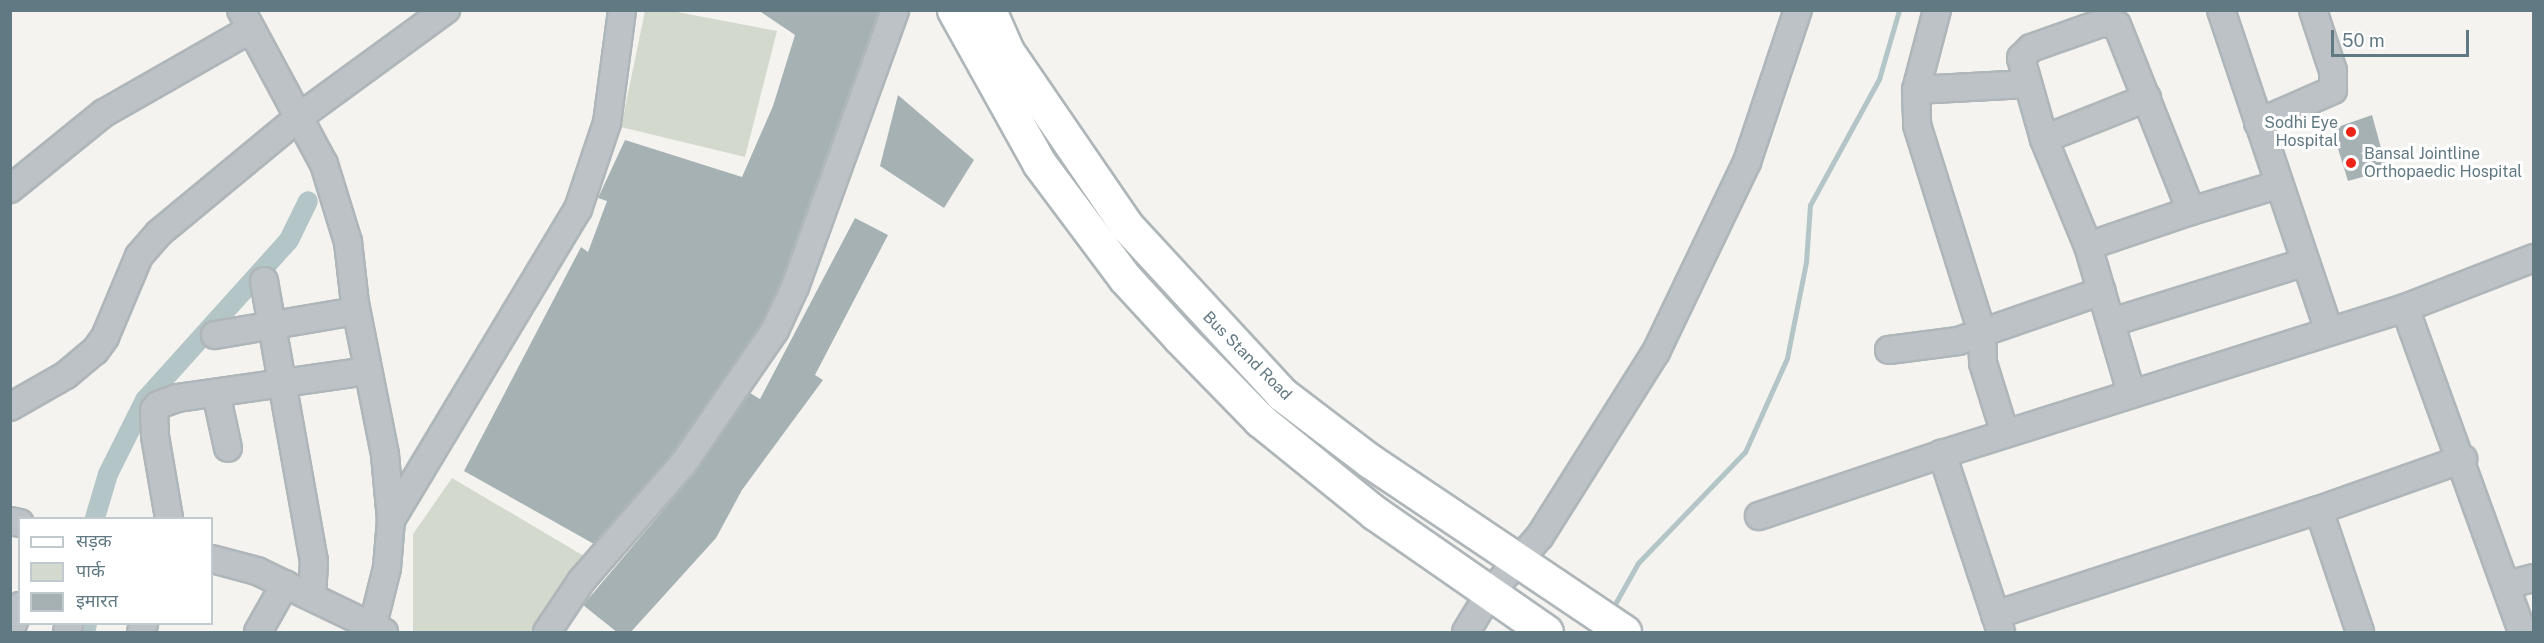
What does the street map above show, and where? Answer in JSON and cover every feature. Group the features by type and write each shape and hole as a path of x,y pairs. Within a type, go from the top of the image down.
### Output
{"main road":[{"path":"954,10 1039,163 1125,278 1180,338 1260,420 1375,513 1546,633"},
{"name":"Bus Stand Road","path":"989,10 1007,51 1126,225 1267,379 1370,461 1624,633"}],"street":[{"path":"10,407 66,375 95,351 105,337 139,256 159,233 421,18 446,10"},
{"path":"391,520 578,209 607,123 622,10"},
{"path":"547,633 582,580 683,464 775,330 795,287 895,10"},
{"path":"1466,633 1501,602 1528,569 1540,536 1656,352 1747,162 1798,10"},
{"path":"1937,10 1916,90 1917,125 1982,333 1983,363 2005,434"},
{"path":"2221,10 2303,263 2329,330"},
{"path":"2258,123 2333,90 2333,71 2313,10"},
{"path":"10,189 104,113 246,20 299,117 336,195 348,242 366,371 385,455 391,520 387,568 376,630 312,595 213,559"},
{"path":"2131,392 2112,338 2112,322 2088,246 2044,139 2027,84 2021,64 2026,51 2111,23 2121,30 2191,211"},
{"path":"1916,90 2027,84"},
{"path":"2044,139 2147,98"},
{"path":"2088,246 2277,184"},
{"path":"1759,516 2131,392 2405,308 2534,258"},
{"path":"2112,322 2303,263"},
{"path":"264,281 314,561 312,595"},
{"path":"1889,350 1982,333 2102,291"},
{"path":"2405,308 2463,459 2522,633"},
{"path":"215,335 356,311"},
{"path":"169,517 154,410 162,402 366,371"},
{"path":"216,393 228,448"},
{"path":"1942,454 1998,624 2463,459"},
{"path":"2319,510 2360,633"},
{"path":"2506,585 2534,578"},
{"path":"258,633 285,584"},
{"path":"10,632 18,611"}],"green space":[{"path":"645,11 672,11 777,31 745,157 621,127"},
{"path":"452,478 589,559 553,632 413,632 413,534"}],"building":[{"path":"758,10 879,10 781,281 762,323 671,455 594,544 464,471 581,247 588,252 607,201 598,198 625,140 742,177 773,106 795,35"},
{"path":"898,95 974,160 944,208 880,166"},
{"path":"2372,115 2387,170 2348,181 2332,129"},
{"path":"855,218 888,235 815,375 823,380 742,490 716,538 630,633 618,633 583,605 694,474 750,393 760,399"}],"waterway":[{"path":"1611,611 1638,563 1745,452 1787,358 1806,262 1810,205 1879,79 1899,10"},
{"path":"95,517 108,474 145,400 289,240 308,201"},
{"path":"85,632 87,625"}],"place":[{"name":"Sodhi Eye Hospital","path":"2351,132"},
{"name":"Bansal Jointline Orthopaedic Hospital","path":"2351,163"}]}
